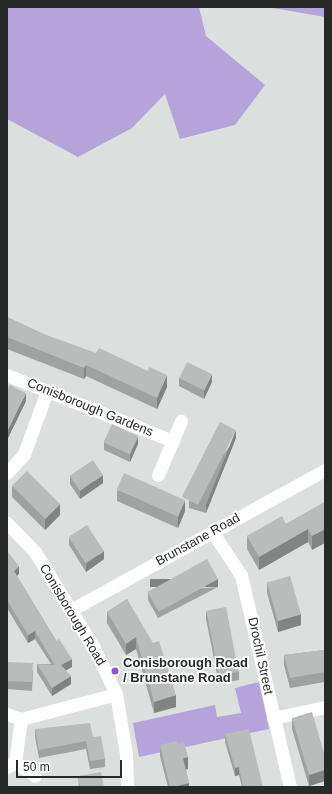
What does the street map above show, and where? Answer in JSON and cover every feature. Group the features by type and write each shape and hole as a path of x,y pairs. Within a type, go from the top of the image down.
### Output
{"street":[{"name":"Conisborough Gardens","path":"7,375 173,441"},
{"path":"7,473 24,454 47,391"},
{"path":"158,475 181,421"},
{"name":"Brunstane Road","path":"71,610 325,470"},
{"name":"Conisborough Road","path":"7,523 35,552 71,610 116,694 126,754 127,787"},
{"name":"Drochil Street","path":"213,533 241,575 290,787"},
{"path":"7,714 21,719 116,694"},
{"path":"273,718 325,707"},
{"path":"21,719 11,764 35,776"}],"shaded area":[{"path":"7,7 199,7 206,36 265,85 235,125 180,139 165,94 132,128 78,157 7,119"},
{"path":"267,7 325,7 325,17"},
{"path":"259,682 269,729 139,757 133,723 215,705 217,717 241,713 235,688"}],"building":[{"path":"7,317 41,333 96,353 99,348 148,371 149,367 167,375 157,398 86,365 84,368 7,337"},
{"path":"187,362 212,374 204,390 179,378"},
{"path":"10,385 26,393 7,430 7,390"},
{"path":"220,422 236,430 198,505 182,497"},
{"path":"112,424 138,436 130,454 104,442"},
{"path":"93,460 103,475 80,491 70,476"},
{"path":"27,471 60,504 45,519 12,486"},
{"path":"124,473 185,500 178,517 117,489"},
{"path":"325,502 325,529 312,536 308,529 259,557 247,536 282,516 286,524"},
{"path":"87,525 104,551 85,563 69,537"},
{"path":"7,551 19,566 14,571 56,641 59,639 72,659 61,665 71,676 52,688 37,664 55,665 35,631 28,635 7,600"},
{"path":"207,559 218,579 159,612 148,592"},
{"path":"290,576 301,614 278,621 267,583"},
{"path":"127,599 153,643 159,641 176,695 154,702 136,637 126,644 107,612"},
{"path":"226,607 239,672 219,676 206,611"},
{"path":"325,650 325,672 290,678 284,655"},
{"path":"7,662 33,663 32,682 7,681"},
{"path":"312,712 325,756 325,770 309,775 292,718"},
{"path":"90,723 93,737 101,736 105,759 90,761 86,741 39,750 35,729"},
{"path":"249,729 263,787 243,787 239,767 235,768 225,734"},
{"path":"177,741 178,744 184,742 188,757 183,758 189,783 170,787 160,745"},
{"path":"101,772 104,787 80,787 78,776"}],"place":[{"name":"Conisborough Road / Brunstane Road","path":"115,671"}]}
